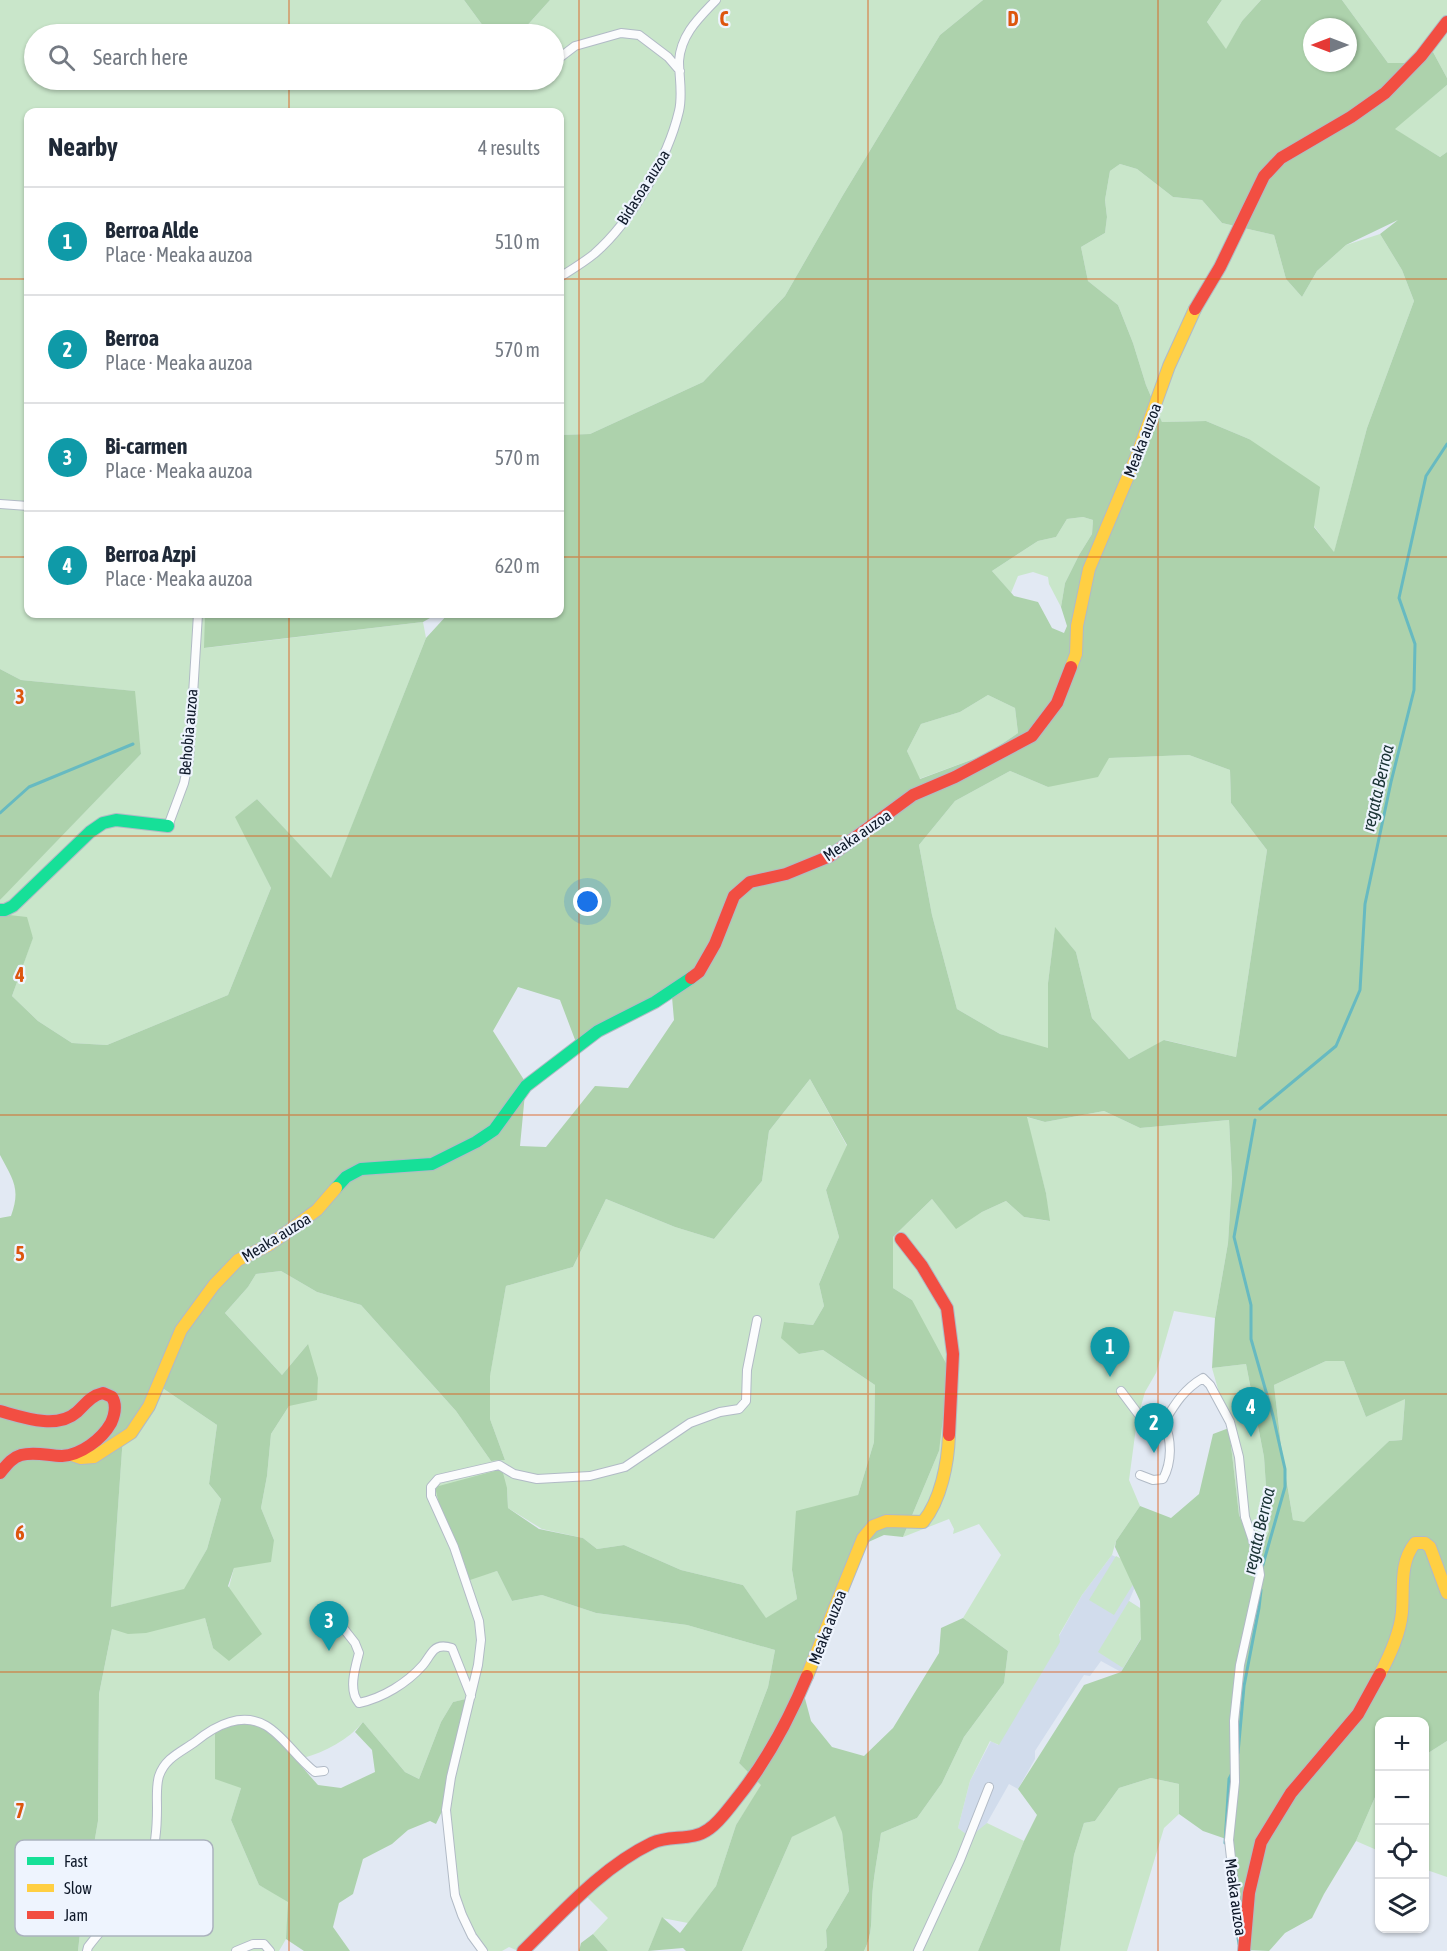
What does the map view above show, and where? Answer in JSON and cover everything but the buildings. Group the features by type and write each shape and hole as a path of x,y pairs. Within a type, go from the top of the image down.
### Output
{"street":[{"name":"Bidasoa auzoa","path":"564,274 596,253 614,234 636,205 670,144 680,108 679,61 683,41 694,23 716,0"},
{"name":"Meaka auzoa","path":"72,1455 81,1458 94,1457 131,1433 149,1406 182,1330 214,1285 238,1260 268,1245 317,1210 346,1177 361,1169 432,1164 476,1142 494,1130 526,1086 562,1058 598,1031 655,1002 699,972 715,944 734,896 750,882 786,874 830,856 913,795 955,777 1032,736 1057,703 1076,654 1077,626 1089,569 1137,455 1169,366 1193,312 1220,267 1264,176 1281,158 1351,117 1385,93 1421,56 1447,22"},
{"path":"564,54 575,46 621,33 639,35 669,57 680,72"},
{"path":"0,504 24,506"},
{"name":"Behobia auzoa","path":"0,910 13,906 90,832 103,823 116,820 168,826 184,783 189,759 198,618"},
{"name":"Meaka auzoa","path":"523,1951 587,1890 631,1854 657,1839 697,1837 708,1830 737,1800 771,1753 820,1646 863,1538 873,1526 886,1521 923,1522 932,1512 948,1460 953,1354 947,1308 922,1266 901,1239"},
{"path":"483,1951 472,1936 455,1895 446,1810 451,1777 478,1665 481,1640 479,1621 454,1547 431,1496 431,1487 438,1479 499,1465 514,1474 537,1479 590,1476 625,1467 690,1423 720,1412 739,1409 746,1401 747,1370 757,1320"},
{"name":"Meaka auzoa","path":"1164,1422 1178,1398 1194,1383 1203,1378 1210,1385 1230,1422 1239,1457 1245,1517 1256,1550 1260,1575 1240,1665 1234,1721 1234,1782 1229,1840 1244,1950"},
{"path":"1121,1391 1145,1423 1164,1422 1168,1433 1170,1448 1167,1471 1163,1479 1153,1480 1140,1475"},
{"path":"0,1411 52,1421 64,1420 73,1416 95,1395 103,1393 110,1395 115,1401 116,1409 112,1422 97,1440 72,1455 26,1455 13,1459 0,1473"},
{"path":"1244,1950 1249,1893 1261,1842 1291,1793 1358,1714 1392,1652 1402,1614 1403,1571 1410,1549 1415,1543 1425,1543 1430,1547 1447,1593"},
{"path":"333,1615 355,1643 359,1653 353,1690 354,1698 359,1703 396,1688 423,1665 435,1648 445,1646 452,1648 471,1696"},
{"path":"153,1840 157,1786 165,1763 208,1731 219,1726 241,1719 251,1719 265,1724 276,1732 315,1772 324,1771"},
{"path":"918,1951 960,1860 989,1788"},
{"path":"87,1951 97,1936"},
{"path":"237,1951 253,1944 264,1944 270,1951"}],"shaded area":[{"path":"1112,1555 1142,1570 1129,1601 1154,1617 1121,1672 1101,1661 1090,1676 1084,1675 1035,1751 1035,1759 1018,1789 1009,1784 979,1837 969,1837 958,1828 970,1781 991,1741 998,1745 1082,1595"}],"green space":[{"path":"0,0 464,0 482,24 24,24 24,90 564,90 564,24 528,24 550,0 983,0 940,35 785,296 703,382 590,434 564,435 564,108 24,108 24,618 205,618 205,648 423,622 426,638 331,879 257,799 236,817 271,888 228,995 107,1045 72,1043 38,1021 12,996 33,937 0,914 0,900 141,754 134,691 21,680 0,669"},
{"path":"464,0 550,0 528,24 482,24"},
{"path":"983,0 1222,0 1207,22 1226,49 1242,21 1261,0 1342,0 1355,18 1303,18 1303,72 1357,72 1357,21 1388,63 1404,63 1433,52 1447,78 1447,85 1395,129 1440,157 1447,152 1447,1741 1429,1752 1429,1717 1375,1717 1375,1797 1356,1841 1312,1918 1285,1933 1269,1951 1244,1950 1229,1840 1203,1831 1179,1814 1179,1784 1151,1778 1119,1788 1095,1821 1084,1823 1074,1855 1060,1951 978,1951 1037,1815 1018,1789 1084,1685 1121,1672 1141,1639 1140,1601 1115,1547 1116,1541 1140,1506 1171,1518 1199,1494 1213,1434 1229,1428 1239,1515 1258,1556 1269,1531 1264,1457 1246,1364 1212,1368 1215,1318 1228,1243 1232,1179 1229,1120 1140,1128 1104,1111 1045,1122 1027,1117 1046,1193 1050,1221 1024,1217 1006,1201 982,1212 956,1229 932,1199 893,1237 893,1288 912,1300 949,1369 939,1451 903,1537 884,1535 864,1544 803,1691 811,1721 832,1747 864,1756 893,1728 939,1653 941,1628 963,1618 1008,1651 1004,1683 964,1737 942,1783 917,1818 881,1833 873,1883 870,1932 864,1951 824,1951 827,1947 826,1930 849,1891 842,1832 835,1816 792,1837 742,1951 686,1951 683,1948 648,1951 662,1917 680,1933 716,1886 736,1825 761,1785 739,1763 768,1687 775,1650 687,1625 596,1613 542,1595 512,1601 497,1571 470,1580 439,1504 435,1487 502,1469 507,1488 508,1508 539,1529 583,1538 597,1549 624,1545 681,1570 743,1585 766,1618 797,1599 792,1570 796,1511 858,1495 874,1442 875,1385 823,1350 799,1354 781,1338 784,1322 813,1325 824,1306 819,1284 839,1237 826,1190 847,1145 810,1079 769,1131 762,1181 714,1239 675,1227 606,1199 573,1267 506,1286 490,1376 490,1419 505,1460 491,1461 456,1411 361,1305 317,1292 281,1271 256,1274 248,1287 225,1313 282,1375 308,1344 318,1378 317,1400 289,1406 271,1434 261,1508 274,1540 271,1562 234,1568 228,1586 262,1634 229,1661 213,1648 205,1618 146,1633 128,1634 112,1629 99,1694 98,1821 95,1840 15,1840 15,1936 80,1936 78,1951 0,1951 0,1218 11,1216 15,1191 12,1178 0,1155 0,914 27,917 33,938 12,996 38,1021 72,1043 107,1045 228,995 271,888 235,817 257,799 331,878 426,638 444,618 564,618 564,435 590,434 703,382 785,296 940,35","holes":["1120,164 1137,169 1173,197 1202,200 1222,223 1274,235 1286,279 1302,297 1317,271 1346,245 1398,220 1380,234 1402,270 1414,301 1367,428 1334,552 1314,527 1320,487 1249,439 1206,421 1162,422 1146,385 1118,305 1088,281 1081,247 1105,233 1107,217 1105,200 1110,171","1083,517 1093,520 1092,534 1065,583 1061,607 1067,626 1064,633 1052,628 1038,602 1014,596 992,571 1038,541 1056,537 1067,519","988,695 1015,708 1018,733 987,754 920,779 907,751 921,724 960,712","1189,755 1230,770 1231,803 1267,850 1236,1057 1164,1040 1129,1059 1092,1018 1076,952 1055,927 1048,983 1048,1048 1000,1034 957,1009 932,915 919,845 955,801 1010,771 1048,787 1098,777 1109,758","518,987 560,1000 577,1045 672,997 674,1020 628,1088 595,1086 546,1147 520,1146 526,1083 493,1031","1326,1361 1344,1361 1366,1417 1405,1399 1402,1440 1389,1441 1304,1522 1293,1520 1274,1385","158,1385 217,1425 209,1484 221,1499 207,1549 184,1589 111,1607 123,1436"]},
{"path":"1222,0 1261,0 1242,21 1226,50 1207,22"},
{"path":"1342,0 1447,0 1447,78 1433,52 1404,63 1388,63"},
{"path":"1447,85 1447,152 1440,157 1394,129"},
{"path":"1120,164 1137,169 1173,197 1202,200 1222,223 1274,235 1286,279 1302,297 1317,271 1346,245 1380,234 1402,270 1414,301 1367,428 1334,553 1249,439 1206,421 1162,422 1146,385 1118,305 1088,281 1081,247 1105,233 1107,217 1105,200 1110,171"},
{"path":"1083,517 1093,520 1092,534 1065,583 1061,607 1049,584 1048,577 1033,572 1018,576 1011,593 992,571 1038,541 1056,537 1067,519"},
{"path":"205,618 430,618 423,622 204,648"},
{"path":"0,669 21,680 135,691 141,754 0,900"},
{"path":"988,695 1015,708 1018,733 987,754 919,779 907,751 921,724 960,712"},
{"path":"1189,755 1230,770 1231,803 1267,850 1236,1057 1165,1040 1129,1059 1092,1018 1076,952 1055,928 1048,983 1048,1049 1000,1034 957,1009 932,915 919,845 955,801 1010,771 1048,787 1108,758"},
{"path":"810,1079 847,1146 826,1190 839,1237 819,1284 824,1306 813,1325 784,1322 799,1354 823,1350 875,1385 874,1442 858,1495 792,1570 797,1599 766,1619 743,1585 681,1570 624,1545 597,1549 583,1538 542,1529 508,1508 507,1488 439,1504 470,1579 497,1571 512,1601 542,1595 596,1613 687,1625 775,1650 768,1687 739,1763 762,1785 736,1825 716,1886 688,1923 662,1918 648,1951 608,1951 593,1934 608,1918 581,1891 516,1950 509,1947 502,1951 488,1951 474,1934 463,1914 447,1811 472,1698 453,1702 441,1722 419,1779 405,1772 363,1722 336,1744 303,1758 270,1723 252,1717 241,1788 231,1820 259,1885 289,1901 286,1939 279,1951 78,1951 80,1936 213,1936 213,1840 95,1840 98,1821 99,1694 112,1629 205,1618 213,1648 234,1568 274,1540 261,1508 271,1434 289,1406 308,1344 282,1375 225,1313 248,1287 256,1274 281,1271 317,1292 361,1305 456,1411 491,1461 505,1460 490,1419 490,1375 506,1286 573,1267 606,1199 675,1227 714,1239 762,1181 769,1131"},
{"path":"1104,1111 1140,1128 1229,1120 1232,1179 1228,1243 1215,1318 1174,1311 1156,1373 1145,1392 1137,1420 1129,1480 1140,1506 1116,1541 1112,1555 1082,1595 1059,1635 1060,1642 999,1745 990,1741 970,1781 958,1828 970,1837 987,1823 1024,1841 978,1951 864,1951 870,1932 873,1883 881,1833 917,1818 942,1783 964,1737 1004,1683 1008,1651 963,1618 1001,1555 979,1524 953,1534 954,1529 949,1519 903,1537 939,1451 912,1300 893,1288 893,1237 932,1199 956,1228 1006,1201 1024,1217 1049,1221 1046,1193 1026,1117 1045,1122"},
{"path":"1326,1361 1344,1361 1366,1417 1405,1398 1402,1440 1389,1441 1304,1523 1293,1520 1274,1385"},
{"path":"1246,1364 1264,1457 1269,1531 1258,1557 1239,1515 1229,1428 1212,1368"},
{"path":"158,1385 217,1425 209,1484 221,1499 207,1549 184,1590 111,1607 123,1435"},
{"path":"1116,1556 1142,1570 1114,1615 1089,1600"},
{"path":"1129,1601 1154,1617 1123,1668 1098,1652"},
{"path":"466,1699 443,1809 436,1824 430,1821 408,1830 392,1844 363,1859 353,1894 339,1903 333,1927 350,1951 304,1951 286,1939 288,1902 259,1885 231,1820 241,1788 215,1779 215,1731 243,1722 261,1726 278,1740 318,1785 341,1788 375,1772 372,1750 355,1732 363,1722 405,1772 419,1779 441,1722 453,1702"},
{"path":"1447,1741 1447,1877 1429,1871 1429,1752"},
{"path":"1151,1778 1179,1784 1179,1814 1164,1828 1127,1951 1060,1951 1074,1855 1084,1823 1095,1821 1119,1788"},
{"path":"1375,1797 1375,1849 1356,1841"},
{"path":"835,1815 842,1831 849,1891 826,1930 827,1947 824,1951 742,1951 792,1837"},
{"path":"593,1934 608,1951 579,1951 581,1943"}],"waterway":[{"name":"regata Berroa","path":"1260,1109 1336,1046 1360,990 1365,904 1391,782 1414,690 1415,644 1399,598 1426,476 1447,444"},
{"path":"0,813 29,787 133,744"},
{"name":"regata Berroa","path":"1255,1120 1234,1237 1251,1305 1251,1339 1273,1416 1285,1469 1285,1487 1262,1568"},
{"name":"regata Berroa","path":"1238,1753 1244,1686 1261,1590"},
{"name":"regata Berroa","path":"1225,1843 1229,1779 1232,1773"},
{"name":"regata Berroa","path":"1231,1895 1239,1944"}],"traffic: fast":[{"path":"0,910 13,906 90,832 103,823 116,820 168,826"},
{"path":"336,1188 346,1177 361,1169 432,1164 476,1142 494,1130 526,1086 598,1031 655,1002 691,978"}],"traffic: slow":[{"path":"1071,667 1076,654 1077,626 1089,569 1137,455 1169,366 1195,309"},
{"path":"72,1455 81,1458 94,1457 131,1433 149,1406 181,1330 214,1285 238,1260 269,1245 317,1210 336,1188"},
{"path":"807,1676 863,1538 873,1526 886,1521 923,1522 935,1503 947,1457 949,1435"},
{"path":"1380,1674 1397,1636 1402,1612 1404,1567 1415,1543 1425,1543 1430,1547 1447,1593"}],"traffic: jam":[{"path":"1195,309 1220,267 1264,176 1281,158 1351,117 1385,93 1421,56 1447,22"},
{"path":"691,978 699,972 715,944 734,896 750,882 786,874 830,856 913,795 955,777 1032,736 1057,703 1071,667"},
{"path":"901,1239 922,1266 947,1308 953,1354 949,1435"},
{"path":"0,1411 39,1420 60,1420 77,1412 91,1398 103,1393 112,1397 115,1406 111,1423 107,1429 97,1440 83,1449 62,1456 37,1454 17,1456 0,1473"},
{"path":"1244,1951 1249,1893 1261,1842 1291,1793 1358,1714 1380,1674"},
{"path":"523,1951 583,1892 634,1853 659,1840 702,1833 716,1823 766,1758 807,1676"}],"place":[{"name":"Berroa Alde","path":"1110,1377"},
{"name":"Berroa Azpi","path":"1251,1437"},
{"name":"Berroa","path":"1154,1453"},
{"name":"Bi-carmen","path":"329,1651"}]}
